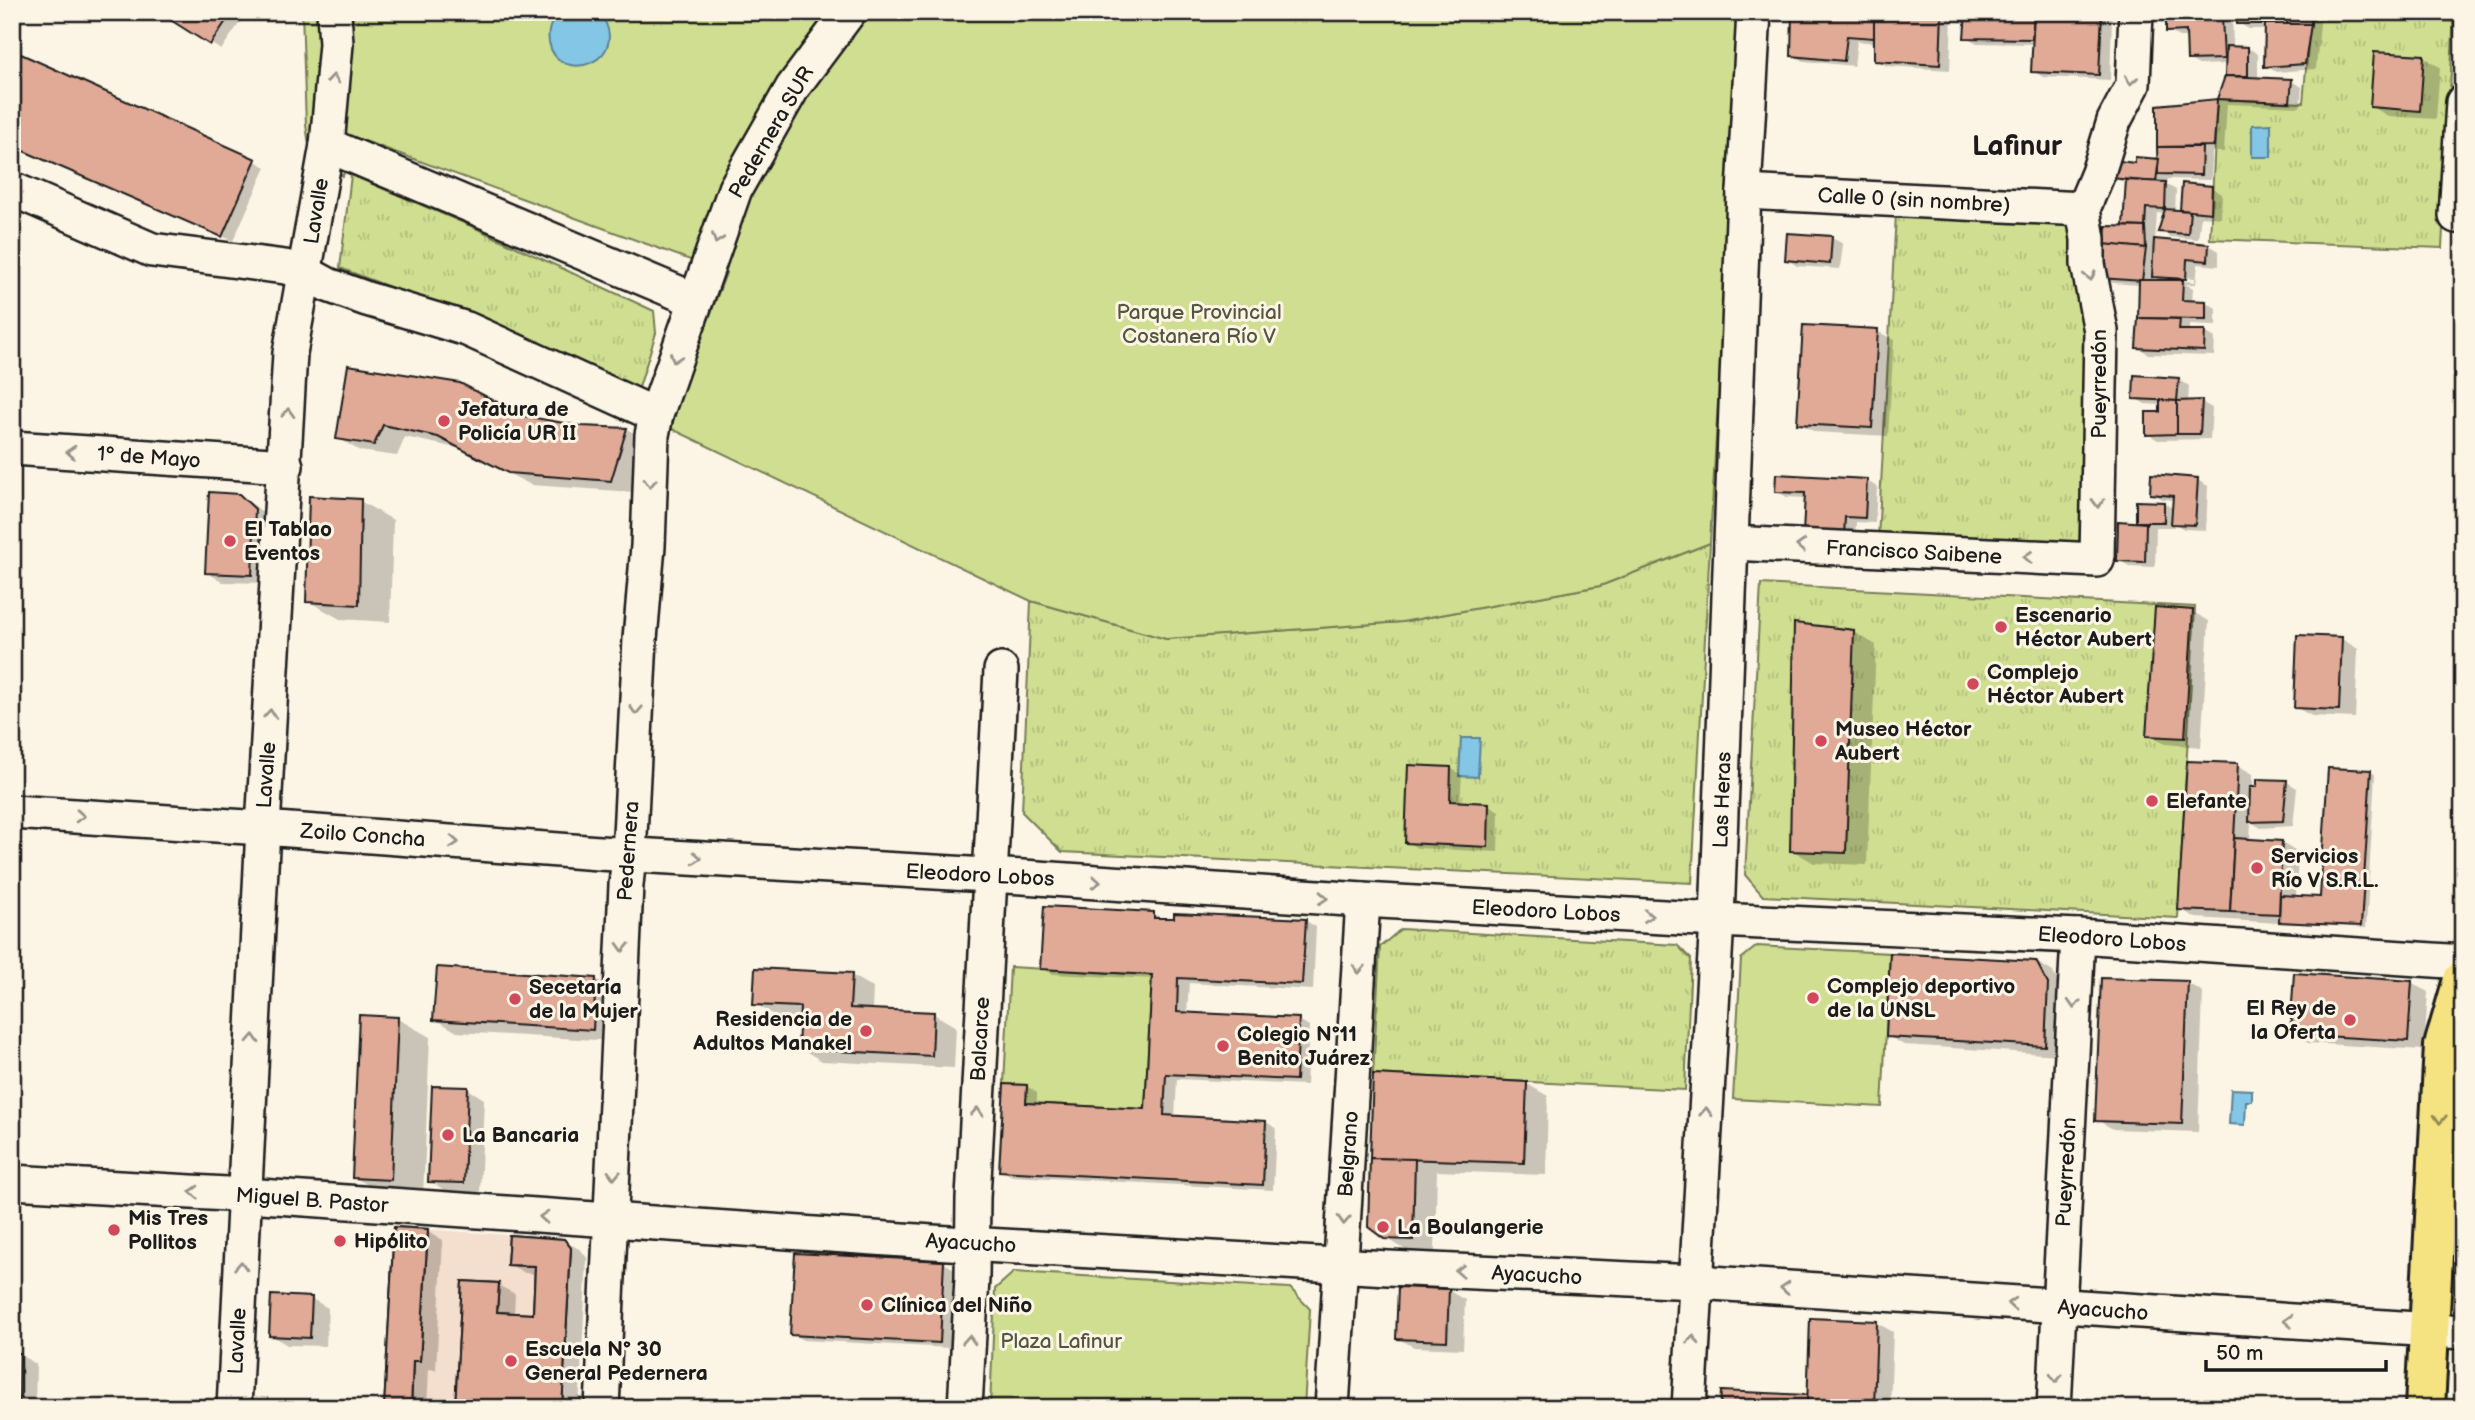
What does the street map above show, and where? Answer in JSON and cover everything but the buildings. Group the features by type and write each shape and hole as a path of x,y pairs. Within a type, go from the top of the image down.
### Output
{"main road":[{"path":"2425,1408 2446,1331 2444,1046 2463,980"}],"street":[{"name":"Lavalle","path":"234,1408 290,353 327,145 336,44 334,12"},
{"name":"Pedernera SUR","path":"695,300 735,189 793,87 849,12"},
{"path":"2083,209 2098,173 2114,121 2133,85 2136,12"},
{"name":"Las Heras","path":"1689,1408 1717,920 1753,13"},
{"path":"2456,216 2463,102"},
{"path":"327,145 695,300"},
{"path":"12,189 152,250 285,267 367,299 467,329 656,415"},
{"name":"Calle 0 (sin nombre)","path":"1745,192 2083,209"},
{"name":"Pueyrredón","path":"2083,209 2088,239 2088,264 2101,331 2097,560"},
{"name":"Pedernera","path":"602,1408 625,885 648,546 652,435 656,415 695,300"},
{"name":"1º de Mayo","path":"12,448 286,466"},
{"name":"Francisco Saibene","path":"1731,543 2097,560"},
{"name":"Balcarce","path":"965,1408 989,875 1002,670"},
{"name":"Zoilo Concha","path":"12,812 629,855"},
{"name":"Eleodoro Lobos","path":"629,855 989,875 1363,901 2078,936 2463,962"},
{"name":"Belgrano","path":"1332,1408 1363,901"},
{"name":"Pueyrredón","path":"2054,1408 2078,936"},
{"name":"Miguel B. Pastor","path":"12,1182 245,1195 612,1222"},
{"name":"Ayacucho","path":"612,1222 1341,1265 1696,1282 2446,1331"}],"shaded area":[{"path":"394,1227 564,1239 571,1248 562,1408 384,1408"}],"green space":[{"name":"Parque Provincial Costanera Río V","path":"302,12 1740,12 1710,543 1600,586 1402,622 1166,639 1031,601 668,427 726,273 354,137 343,176 310,152 306,125"},
{"path":"2311,12 2454,12 2442,248 2210,239 2217,99 2303,103"},
{"path":"351,175 471,226 654,311 656,333 636,397 476,320 340,268"},
{"path":"1896,214 2064,220 2073,233 2088,363 2079,547 1878,539"},
{"path":"1710,543 1692,883 1062,852 1022,812 1031,601 1166,639 1402,622 1600,586"},
{"name":"Complejo Héctor Aubert","path":"1761,584 2195,607 2178,918 1763,896 1745,875"},
{"path":"1401,929 1677,945 1691,959 1685,1090 1373,1074 1380,947"},
{"name":"Complejo deportivo de la UNSL","path":"1757,946 1890,953 1882,1107 1733,1099 1741,959"},
{"path":"1010,967 1152,975 1145,1109 1026,1103 1027,1085 1004,1084"},
{"name":"Plaza Lafinur","path":"1014,1272 1290,1288 1310,1309 1304,1408 990,1408 995,1289"}],"water":[{"path":"559,12 599,12 608,29 608,44 602,55 591,63 579,66 566,64 555,56 549,42 549,34"},
{"path":"2271,124 2271,157 2252,157 2252,125"},
{"path":"1461,738 1480,738 1478,777 1459,776"},
{"path":"2231,1089 2252,1090 2252,1101 2246,1101 2245,1125 2229,1124"}],"place":[{"name":"Jefatura de Policía UR II","path":"444,421"},
{"name":"El Tablao Eventos","path":"230,541"},
{"name":"Escenario Héctor Aubert","path":"2001,627"},
{"name":"Complejo Héctor Aubert","path":"1973,684"},
{"name":"Museo Héctor Aubert","path":"1821,741"},
{"name":"Elefante","path":"2152,801"},
{"name":"Servicios Río V S.R.L.","path":"2257,868"},
{"name":"Complejo deportivo de la UNSL","path":"1813,998"},
{"name":"Secetaría de la Mujer","path":"515,999"},
{"name":"El Rey de la Oferta","path":"2350,1020"},
{"name":"Residencia de Adultos Manakel","path":"866,1031"},
{"name":"Colegio N°11 Benito Juárez","path":"1223,1046"},
{"name":"La Bancaria","path":"448,1135"},
{"name":"La Boulangerie","path":"1383,1227"},
{"name":"Mis Tres Pollitos","path":"114,1230"},
{"name":"Hipólito","path":"340,1241"},
{"name":"Clínica del Niño","path":"867,1305"},
{"name":"Escuela N° 30 General Pedernera","path":"511,1361"}],"district":[{"name":"Lafinur","path":"2017,145"}]}
